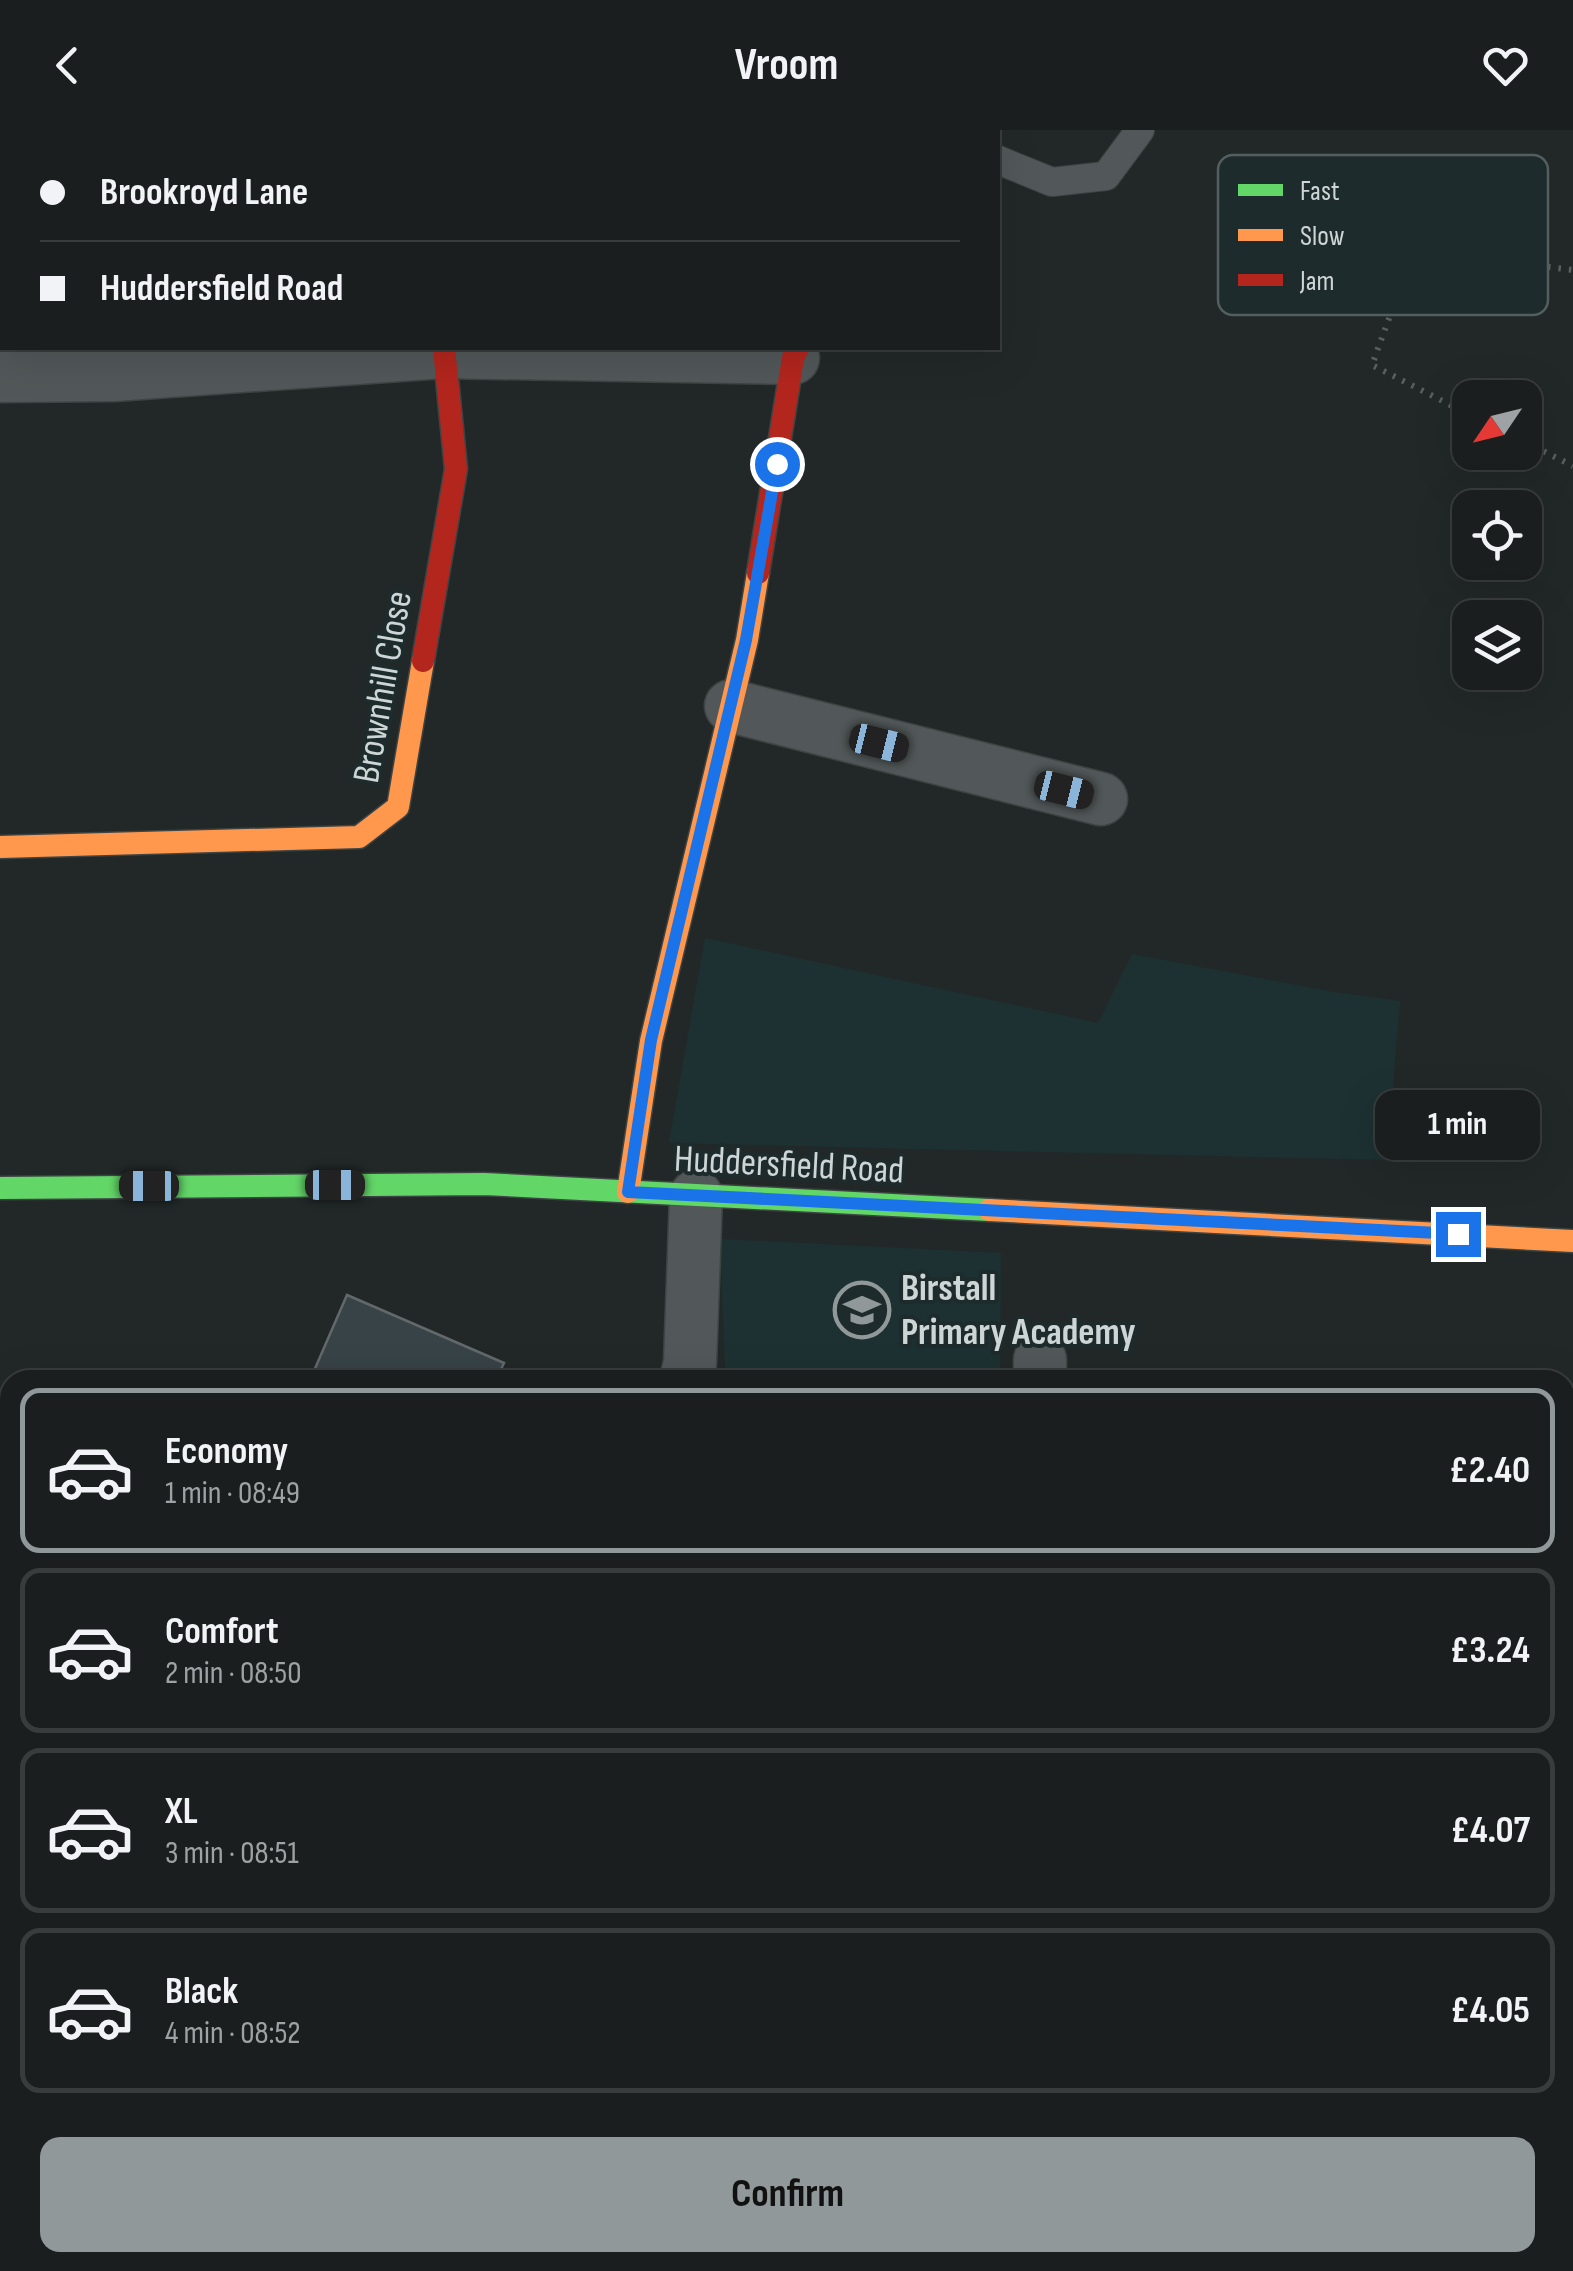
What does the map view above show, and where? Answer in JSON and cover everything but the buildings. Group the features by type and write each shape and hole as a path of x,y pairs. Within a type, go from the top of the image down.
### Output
{"street":[{"path":"0,376 112,375 443,350 796,353 750,622 651,1040 628,1192"},
{"name":"Brownhill Close","path":"0,847 359,837 398,807 456,469 443,350"},
{"path":"731,706 1100,798"},
{"name":"Huddersfield Road","path":"0,1188 484,1184 1573,1241"},
{"path":"688,1370 696,1196"}],"lane":[{"path":"1000,161 1052,182 1106,176 1140,130"}],"path":[{"path":"1548,267 1573,270"},
{"path":"1390,315 1372,366 1452,405"},
{"path":"1542,450 1573,466"}],"shaded area":[{"path":"705,938 1098,1023 1132,954 1400,1001 1387,1160 669,1143"},
{"name":"Birstall Primary Academy","path":"720,1239 1001,1253 1000,1370 725,1368"}],"traffic: fast":[{"path":"0,1188 484,1184 989,1210"}],"traffic: slow":[{"path":"628,1192 651,1041 747,640 758,573"},
{"path":"0,847 359,837 398,807 423,661"},
{"path":"989,1210 1573,1241"}],"traffic: jam":[{"path":"423,661 456,469 444,350"},
{"path":"758,573 797,350"}],"place":[{"name":"Birstall Primary Academy","path":"862,1310"}],"route":[{"path":"777,464 746,640 651,1040 628,1192 1458,1234"}]}
